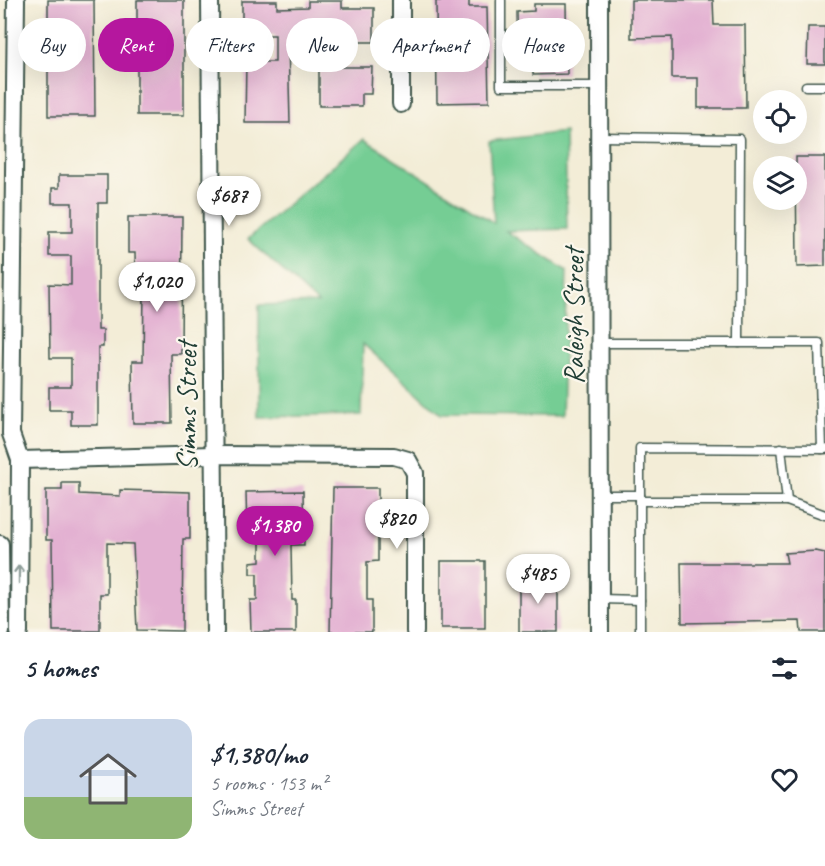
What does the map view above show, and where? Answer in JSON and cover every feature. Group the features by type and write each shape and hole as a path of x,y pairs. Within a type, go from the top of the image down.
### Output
{"street":[{"path":"16,0 11,435 20,460 19,632"},
{"name":"Simms Street","path":"210,0 215,632"},
{"path":"401,0 401,104"},
{"name":"Raleigh Street","path":"599,0 601,86 600,632"},
{"path":"20,460 213,455 394,456 408,460 415,473 415,632"},
{"path":"0,544 2,632"}],"lane":[{"path":"501,0 501,86 601,86"},
{"path":"806,86 825,86"},
{"path":"601,137 740,139 739,343"},
{"path":"600,343 819,343 823,449 640,448 640,632"},
{"path":"781,448 787,501"},
{"path":"600,495 787,501 825,515"},
{"path":"600,599 640,600"}],"green space":[{"path":"565,132 567,229 506,231 567,271 562,416 442,415 363,344 361,415 259,417 259,305 318,303 248,239 364,139 494,223 489,141"}],"building":[{"path":"48,0 94,0 95,116 48,116 48,72 86,72 86,18 48,18"},
{"path":"137,0 184,0 184,115 137,115 137,72 174,72 174,18 137,18"},
{"path":"469,0 469,7 487,7 487,18 436,18 436,1"},
{"path":"631,0 713,0 714,25 745,25 746,108 698,108 698,78 672,78 672,37 631,38"},
{"path":"242,1 277,1 277,8 308,7 308,1 342,1 342,8 374,8 374,18 370,18 370,42 358,42 358,18 286,18 286,72 289,72 290,123 245,123 246,72 274,72 275,35 274,18 242,18"},
{"path":"534,4 566,4 566,18 517,18 517,12 534,11"},
{"path":"808,27 825,27 825,64 807,64"},
{"path":"358,67 370,67 371,94 362,94 362,106 319,106 319,72 358,72"},
{"path":"437,72 488,72 489,102 437,103"},
{"path":"533,72 567,72 567,74 533,75"},
{"path":"807,157 825,157 825,266 797,267 796,210 807,210"},
{"path":"59,175 107,175 107,203 98,203 98,330 103,330 103,347 98,347 98,425 71,425 71,410 49,410 49,387 71,387 71,358 50,358 49,284 71,285 71,256 49,256 49,232 72,232 72,203 52,203 52,188 59,188"},
{"path":"128,217 182,217 181,354 171,354 172,423 133,423 132,361 143,361 144,291 136,291 135,253 128,253"},
{"path":"62,483 79,483 79,494 120,496 120,490 190,492 190,539 183,539 182,631 137,630 133,544 107,543 107,594 100,594 100,631 53,631 52,540 46,540 46,490 62,490"},
{"path":"333,488 378,488 378,561 367,562 367,600 372,600 372,632 330,632"},
{"path":"303,491 304,545 291,545 292,600 296,600 296,632 251,632 250,600 257,600 257,574 250,574 250,562 260,561 260,532 247,533 246,492"},
{"path":"816,551 825,553 825,632 801,632 800,621 682,623 681,563 787,563 785,553"},
{"path":"441,561 485,561 485,628 441,628"},
{"path":"519,577 558,577 558,632 519,632"}]}
